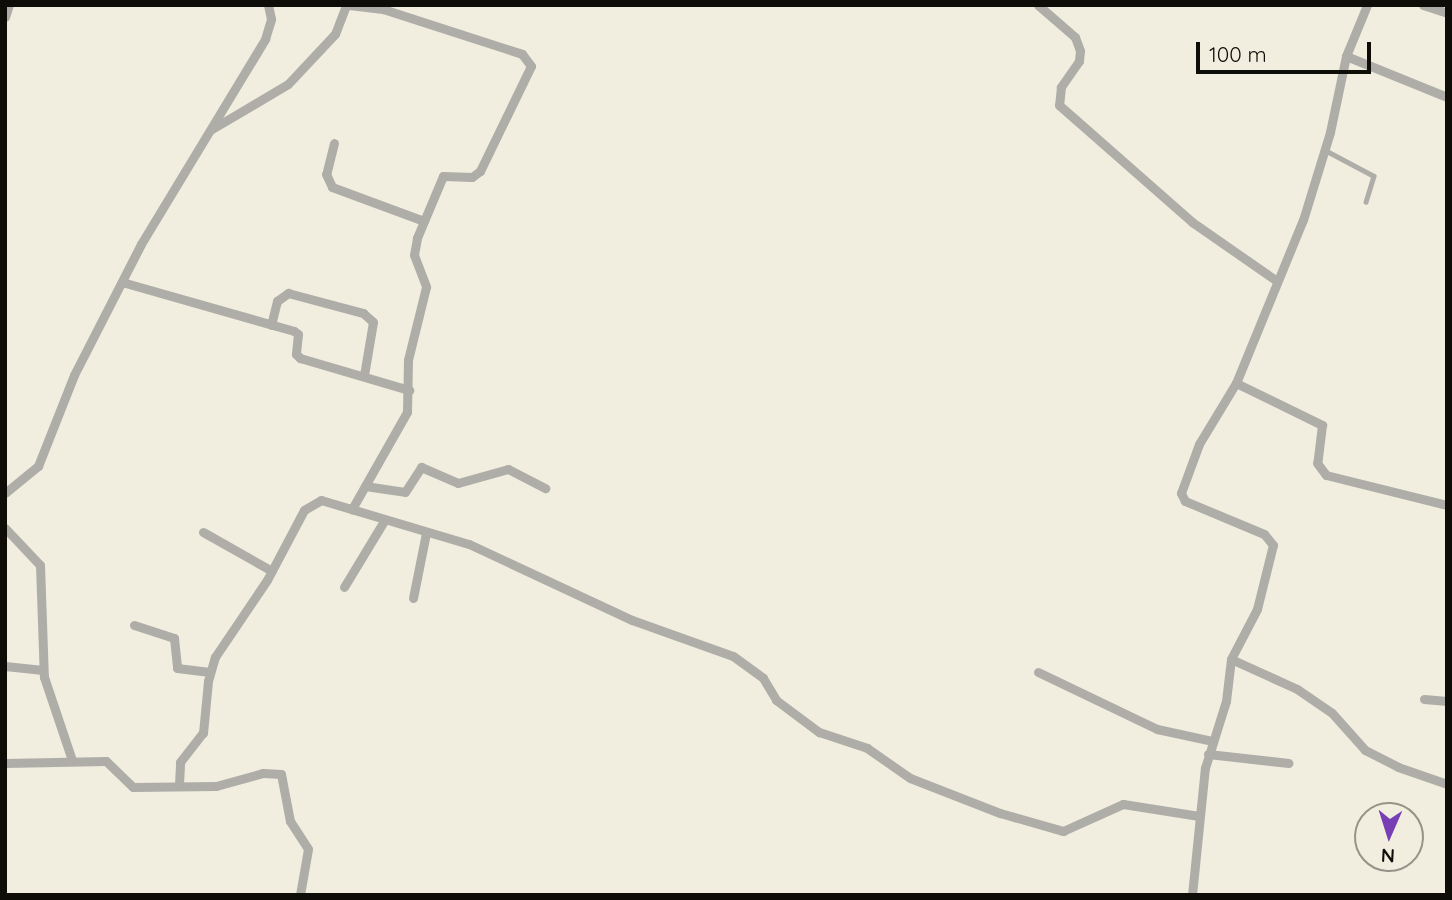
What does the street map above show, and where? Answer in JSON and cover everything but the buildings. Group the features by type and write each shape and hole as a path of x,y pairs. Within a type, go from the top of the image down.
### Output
{"street":[{"path":"5,17 9,5"},
{"path":"5,494 38,466 74,375 122,282 265,39 271,19 268,5"},
{"path":"210,130 288,84 335,34 347,5 383,7 522,54 531,66 480,171 472,177 443,176 424,221 414,255 425,278 425,299 408,360 409,390 402,426 352,509"},
{"path":"1038,5 1075,37 1080,51 1079,61 1061,87 1059,106 1192,222 1277,281"},
{"path":"1192,895 1208,754 1226,701 1231,659 1257,609 1273,545 1264,534 1185,501 1181,495 1199,444 1236,383 1277,281 1324,150 1346,56 1367,5"},
{"path":"1423,5 1447,13"},
{"path":"1346,56 1447,97"},
{"path":"334,144 326,174 332,187 424,221"},
{"path":"122,282 298,334 296,354 300,358 409,390"},
{"path":"271,325 277,301 288,293 363,313 373,322 364,375"},
{"path":"1236,383 1322,425 1317,463 1326,475 1447,505"},
{"path":"365,486 405,492 421,467 458,483 508,469 545,488"},
{"path":"179,784 180,762 204,733 210,672 225,641 272,571 309,505 327,500 384,521 469,544 632,620 733,656 764,678 776,699 819,732 867,748 910,778 1000,813 1063,831 1123,804 1199,816"},
{"path":"344,587 384,521"},
{"path":"5,528 40,565 45,618 43,670 72,760"},
{"path":"203,532 272,571"},
{"path":"413,598 426,533"},
{"path":"134,625 174,638 177,668 210,672"},
{"path":"1231,659 1297,689 1332,713 1366,750 1398,767 1447,784"},
{"path":"5,666 43,670"},
{"path":"1038,673 1157,729 1212,741"},
{"path":"1424,699 1447,701"},
{"path":"1208,754 1288,764"},
{"path":"5,763 72,760 110,763 128,787 179,784 216,786 263,773 281,774 290,821 308,849 300,895"}],"lane":[{"path":"1324,150 1374,176 1366,202"}]}
